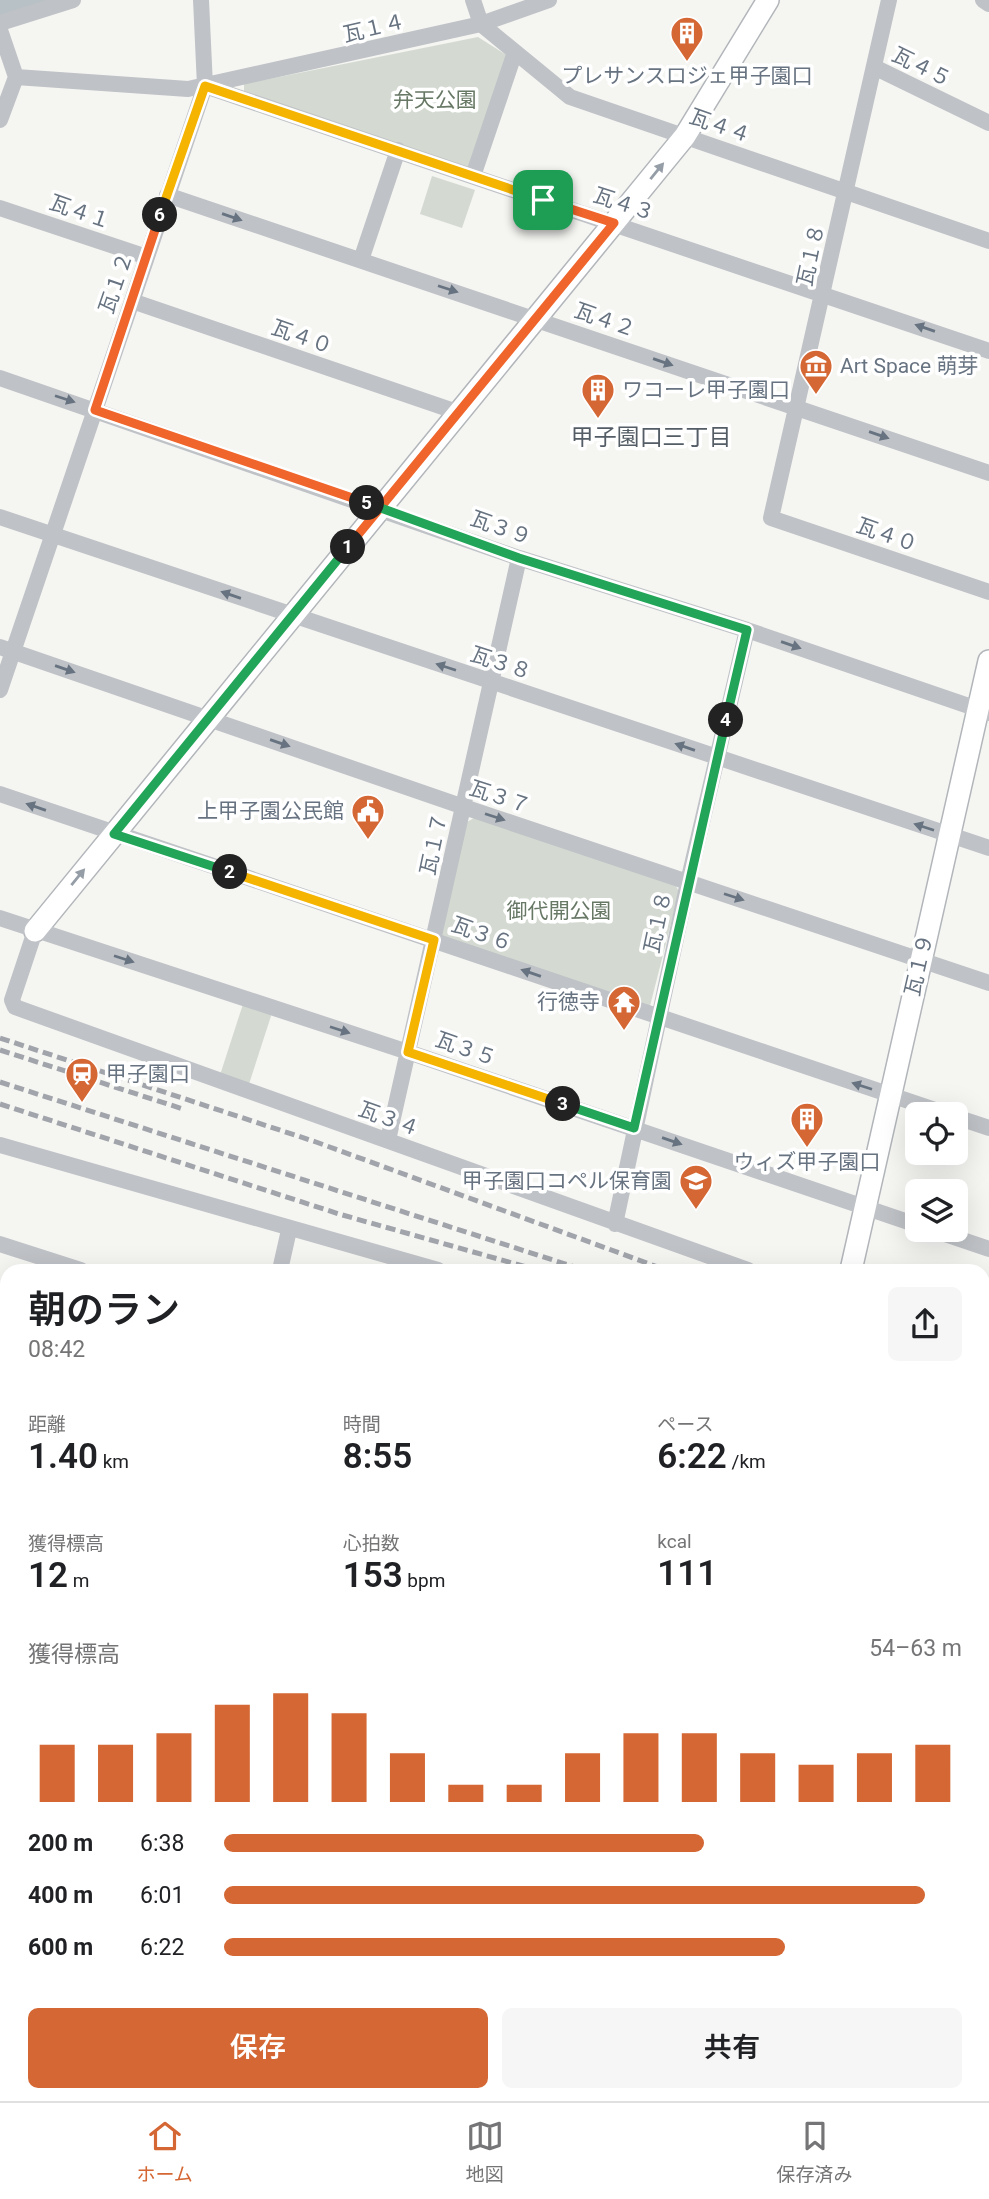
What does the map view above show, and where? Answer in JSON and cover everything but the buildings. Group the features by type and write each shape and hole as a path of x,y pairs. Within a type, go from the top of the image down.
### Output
{"main road":[{"path":"36,931 685,136 768,0"},
{"name":"瓦１９","path":"852,1264 949,835 984,711 989,661"}],"street":[{"path":"0,23 73,0"},
{"name":"瓦１２","path":"0,690 6,649 52,535 205,86 201,0"},
{"path":"473,0 481,24"},
{"name":"瓦１４","path":"205,86 481,24 549,0"},
{"name":"瓦１８","path":"771,518 889,0"},
{"path":"983,0 989,4"},
{"name":"瓦４４","path":"481,24 570,97 989,241"},
{"path":"0,30 16,77 0,120"},
{"path":"473,176 515,52"},
{"name":"瓦４５","path":"874,68 989,123"},
{"path":"16,77 188,89 205,86"},
{"name":"瓦４３","path":"205,86 824,293 989,351"},
{"path":"361,260 398,150"},
{"name":"瓦４２","path":"167,195 989,473"},
{"name":"瓦４１","path":"0,208 147,257"},
{"name":"瓦４０","path":"132,302 460,413"},
{"name":"瓦３９","path":"0,378 519,558 747,630 984,711"},
{"name":"瓦３８","path":"0,517 989,848"},
{"name":"瓦４０","path":"771,518 989,592"},
{"name":"瓦１７","path":"388,1140 519,558"},
{"name":"瓦１８","path":"615,1224 688,882 747,630"},
{"name":"瓦３７","path":"6,649 464,807 989,983"},
{"name":"瓦３６","path":"0,794 911,1102"},
{"name":"瓦３５","path":"0,918 408,1052 905,1221"},
{"name":"瓦３４","path":"36,931 12,1000 15,1007 731,1264"},
{"path":"968,1121 989,1128"},
{"path":"0,1144 289,1230 416,1264"},
{"path":"281,1264 289,1230"},
{"path":"968,1242 989,1249"},
{"path":"0,1244 62,1264"}],"green space":[{"name":"弁天公園","path":"478,37 508,56 470,170 244,91 244,84"},
{"path":"432,176 475,190 462,228 420,214"},
{"name":"御代開公園","path":"474,818 676,886 679,892 650,1006 441,936 467,822"},
{"path":"243,1004 272,1013 249,1084 220,1075"}],"waterway":[{"path":"0,14 37,0"}],"railway":[{"path":"0,1038 316,1142 650,1264"},
{"path":"0,1050 183,1109"},
{"path":"0,1082 565,1264"},
{"path":"0,1104 339,1214 516,1264"}],"place":[{"name":"プレサンスロジェ甲子園口","path":"687,63"},
{"name":"Art Space 萌芽","path":"816,396"},
{"name":"ワコーレ甲子園口","path":"598,420"},
{"name":"上甲子園公民館","path":"368,841"},
{"name":"行徳寺","path":"624,1032"},
{"name":"甲子園口","path":"82,1104"},
{"name":"ウィズ甲子園口","path":"807,1149"},
{"name":"甲子園口コペル保育園","path":"696,1211"}],"district":[{"name":"甲子園口三丁目","path":"651,437"}],"route":[{"path":"543,200 205,86 95,410 380,508 519,558 747,630 634,1128 408,1052 434,940 114,834 208,717 380,508 460,413 614,223 543,200"}]}
